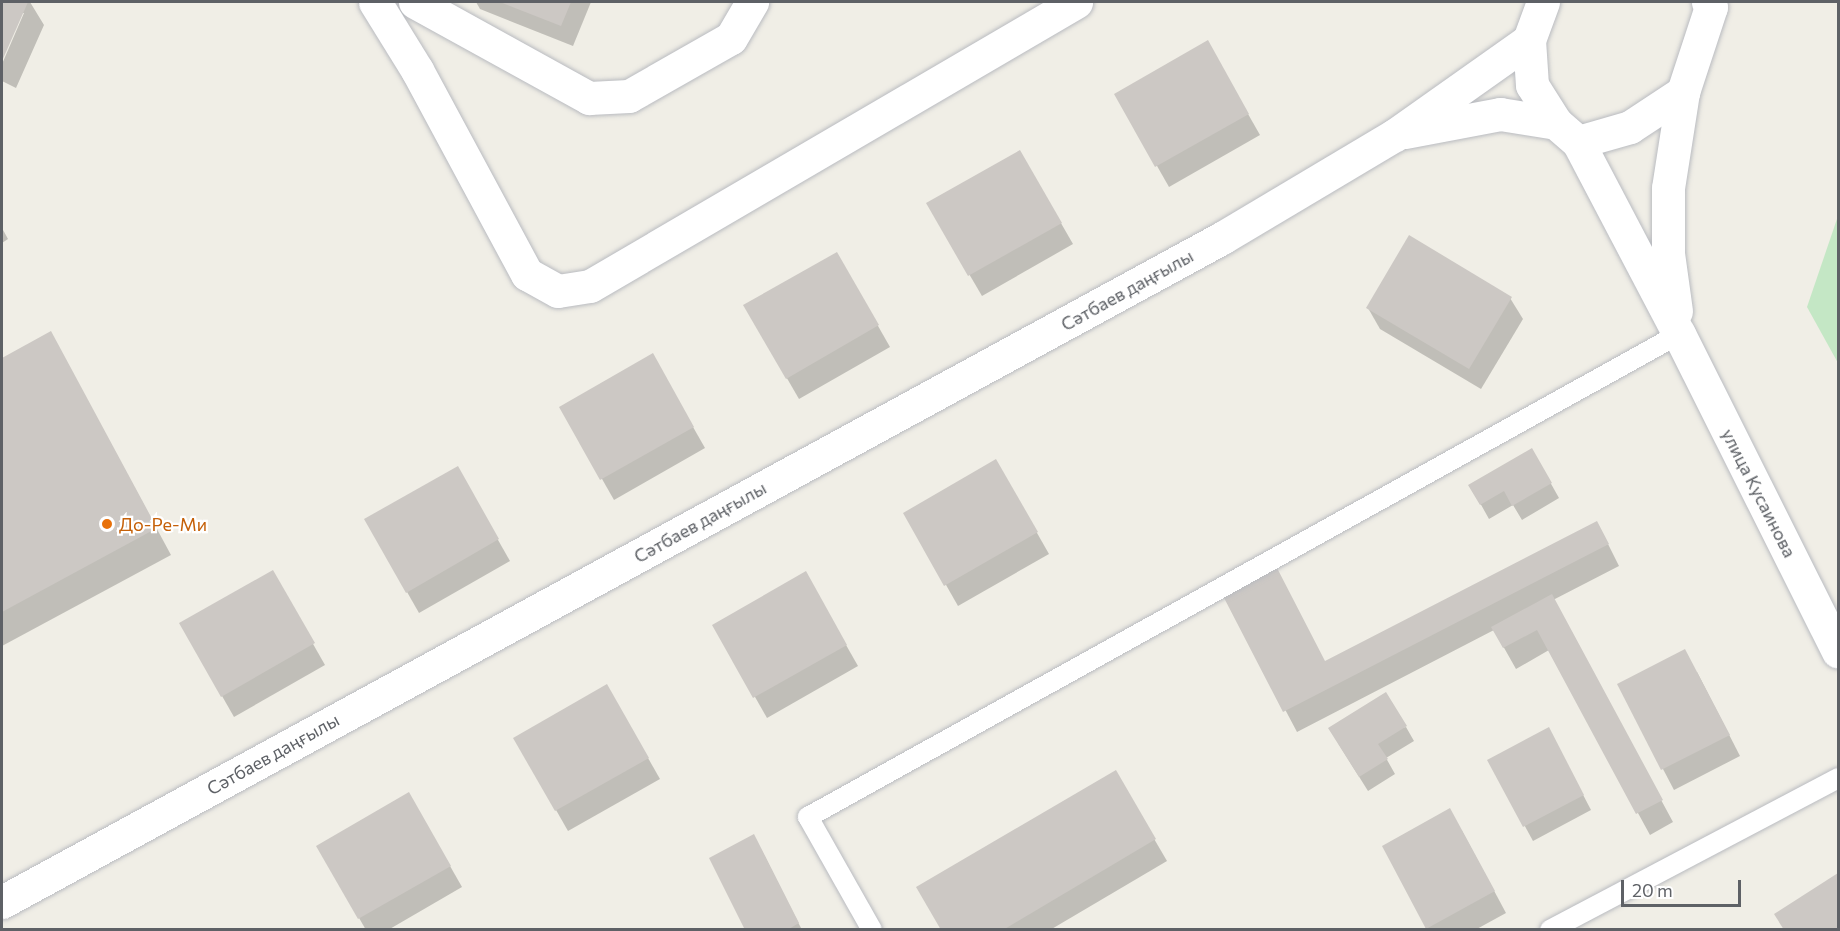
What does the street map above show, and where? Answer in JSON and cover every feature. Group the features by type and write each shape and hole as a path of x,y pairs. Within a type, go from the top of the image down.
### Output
{"street":[{"path":"375,2 417,70 527,274 558,291 590,286 1076,2"},
{"path":"415,2 589,98 629,96 730,38 752,2"},
{"path":"1395,135 1528,40 1543,2"},
{"path":"1679,334 1668,253 1668,198 1683,93 1711,3"},
{"name":"улица Кусаинова","path":"1528,40 1532,85 1567,132 1679,334 1839,651"},
{"path":"1395,135 1500,114 1567,132 1630,127 1683,93"},
{"name":"Сәтбаев даңғылы","path":"2,902 1212,244 1395,135"}],"lane":[{"path":"872,930 808,817 1679,334"},
{"path":"1550,930 1839,778"}],"green space":[{"path":"1838,216 1838,363 1807,307"}],"building":[{"path":"2,2 28,2 2,61"},
{"path":"500,2 571,2 561,26"},
{"path":"1208,40 1249,114 1155,167 1114,94"},
{"path":"1020,150 1062,223 968,276 926,203"},
{"path":"1409,235 1512,297 1469,369 1366,308"},
{"path":"837,252 879,325 786,379 743,305"},
{"path":"51,331 157,528 2,612 2,358"},
{"path":"653,353 694,427 600,480 559,407"},
{"path":"1532,448 1552,483 1512,506 1504,491 1480,505 1468,485"},
{"path":"996,459 1038,532 944,586 903,513"},
{"path":"458,466 499,539 406,593 364,519"},
{"path":"1597,521 1609,544 1283,712 1222,594 1276,566 1325,661"},
{"path":"273,570 315,643 221,697 179,623"},
{"path":"806,571 847,645 753,698 712,625"},
{"path":"1552,594 1663,800 1636,814 1537,630 1503,648 1491,627"},
{"path":"1685,649 1730,735 1661,770 1617,684"},
{"path":"607,684 649,758 555,811 513,738"},
{"path":"1386,692 1407,726 1378,744 1388,759 1359,777 1328,728"},
{"path":"1549,727 1584,795 1523,827 1487,760"},
{"path":"1116,770 1156,839 1003,930 941,930 916,887"},
{"path":"409,792 451,866 358,919 316,846"},
{"path":"1450,808 1495,891 1426,929 1382,846"},
{"path":"754,834 799,923 787,930 745,930 709,858"},
{"path":"1838,873 1838,930 1784,930 1774,914"}],"place":[{"name":"До-Ре-Ми","path":"107,524"}]}
